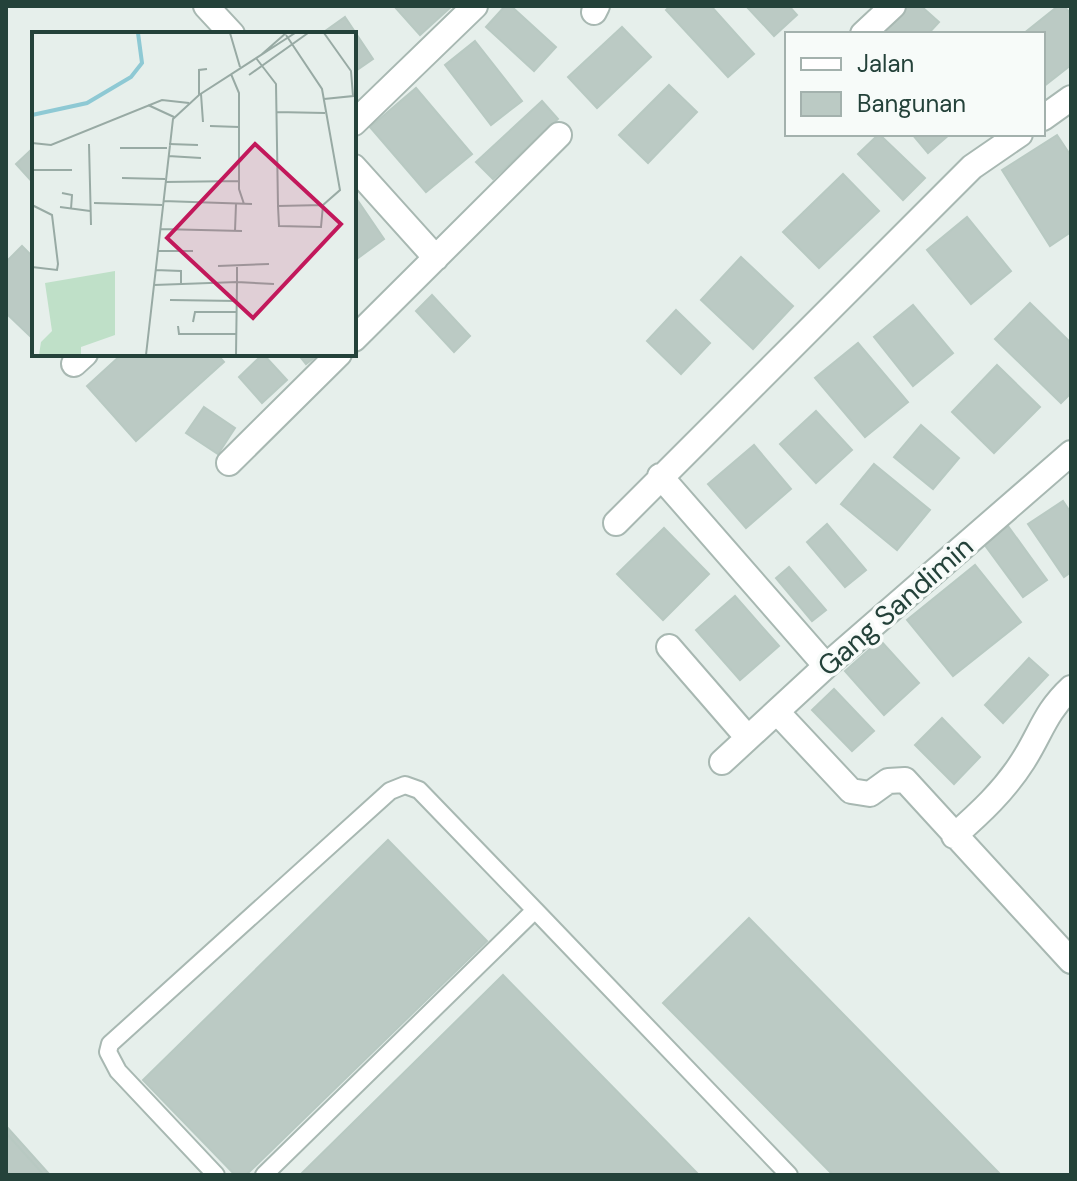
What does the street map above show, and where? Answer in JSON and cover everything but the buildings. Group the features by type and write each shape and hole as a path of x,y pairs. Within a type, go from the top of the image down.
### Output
{"street":[{"path":"356,121 475,6"},
{"path":"865,32 893,6"},
{"path":"214,9 231,32"},
{"path":"1045,117 1071,98"},
{"path":"356,337 559,135"},
{"path":"616,523 972,167 1017,136"},
{"path":"356,169 436,258"},
{"path":"229,463 337,356"},
{"name":"Gang Sandimin","path":"722,762 826,666 1071,453"},
{"path":"660,476 826,666"},
{"path":"669,647 748,738"},
{"path":"954,836 997,797 1025,758 1051,706 1071,688"},
{"path":"777,712 851,791 870,794 888,781 905,780 1071,961"}],"lane":[{"path":"216,1175 118,1071 108,1052 110,1044 390,791 405,785 419,790 789,1175"},
{"path":"264,1175 535,910"}]}
